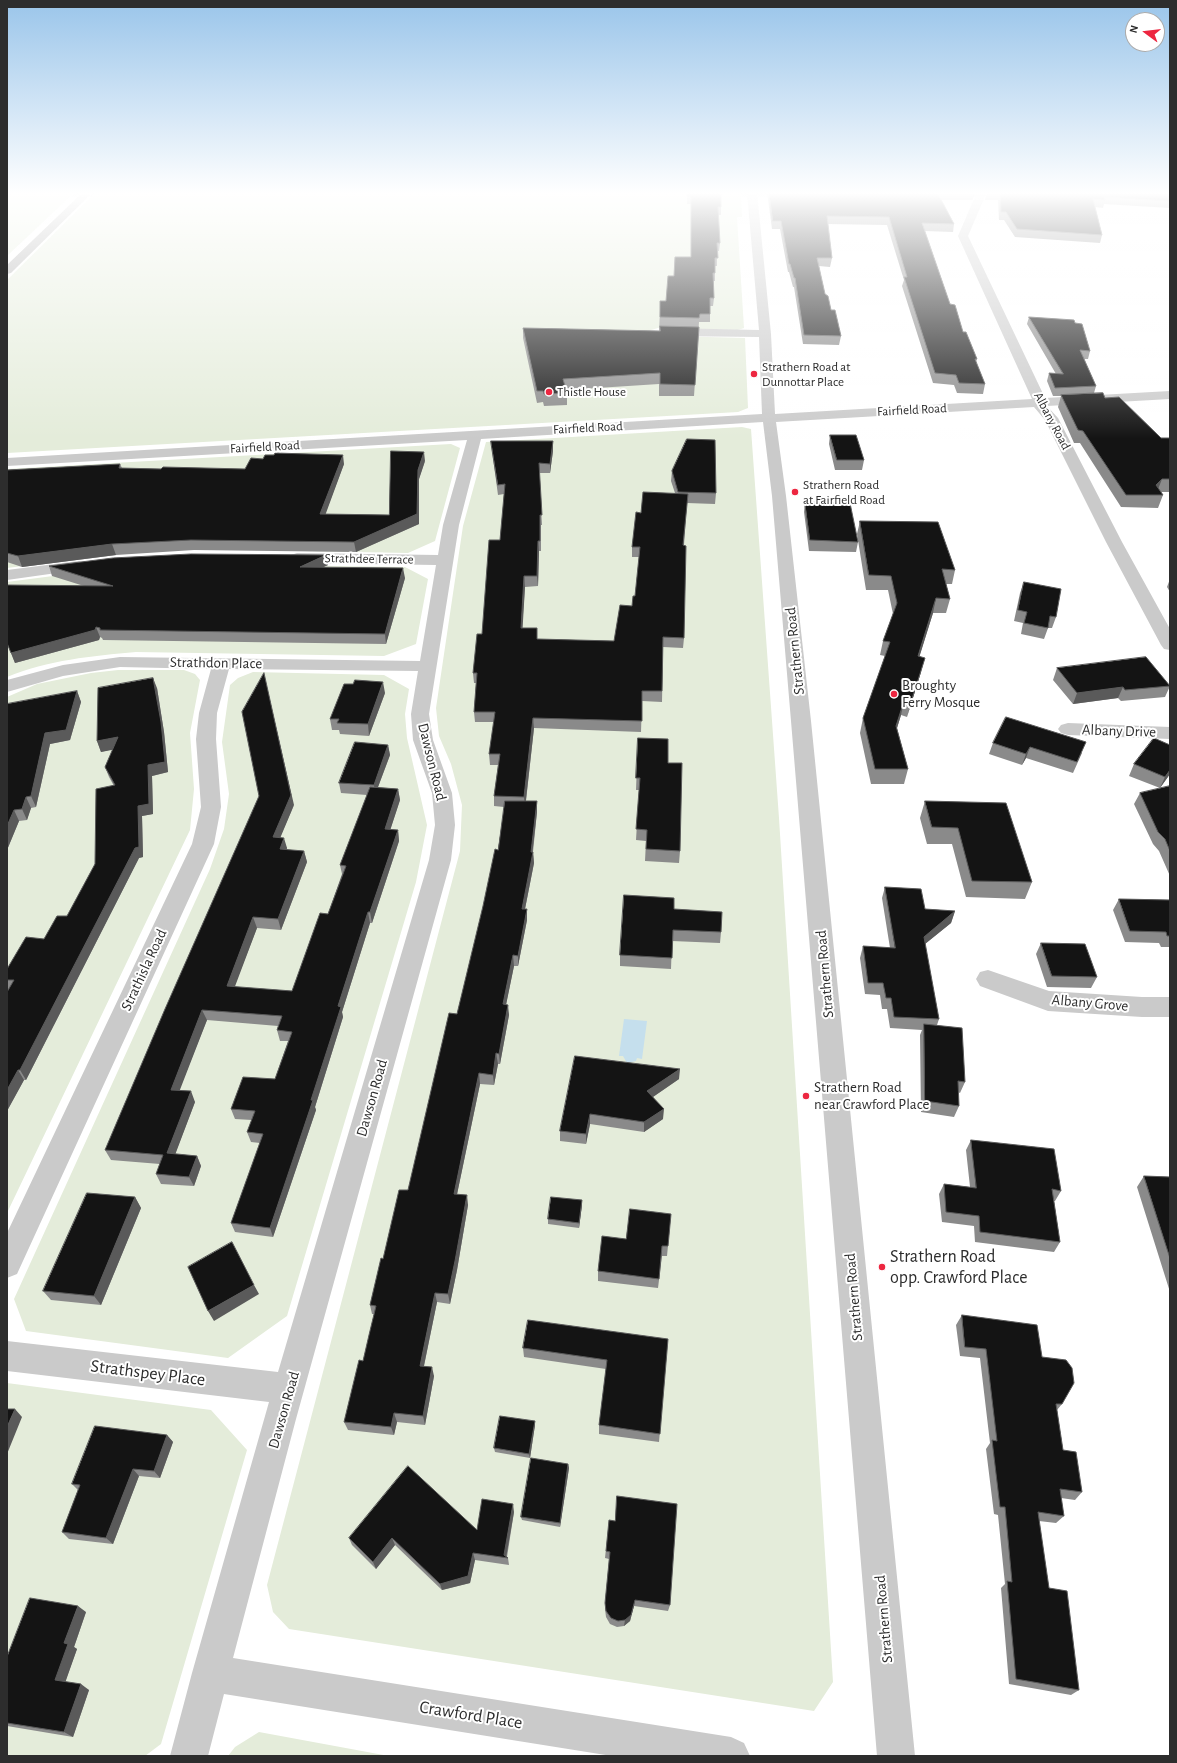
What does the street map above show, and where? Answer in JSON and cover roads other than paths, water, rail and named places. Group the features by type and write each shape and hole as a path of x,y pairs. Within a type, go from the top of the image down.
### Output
{"street":[{"name":"Strathern Road","path":"760,274 765,334 769,418 779,496 801,721 896,1756"},
{"name":"Albany Road","path":"981,274 1041,408 1051,418 1114,542 1170,645"},
{"path":"659,331 765,334"},
{"name":"Fairfield Road","path":"7,462 1170,395"},
{"name":"Dawson Road","path":"189,1756 210,1673 289,1389 440,860 445,825 442,793 423,740 420,714 451,525 474,440 474,435"},
{"name":"Strathdee Terrace","path":"280,558 445,560"},
{"path":"7,575 93,564"},
{"name":"Strathdon Place","path":"7,686 35,676 73,668 120,662 427,666"},
{"name":"Strathisla Road","path":"7,1264 203,844 211,807 206,739 208,713 222,663"},
{"name":"Albany Drive","path":"1068,729 1170,733"},
{"name":"Albany Grove","path":"988,979 1048,1000 1142,1007 1170,1007"},
{"name":"Strathspey Place","path":"7,1356 289,1389"},
{"name":"Crawford Place","path":"210,1673 731,1756"}],"water":[{"path":"624,1019 647,1021 642,1059 637,1058 636,1061 627,1063 623,1056 619,1056"}],"place":[{"name":"Strathern Road at Dunnottar Place","path":"754,374"},
{"name":"Thistle House","path":"549,392"},
{"name":"Strathern Road at Fairfield Road","path":"795,492"},
{"name":"Broughty Ferry Mosque","path":"894,694"},
{"name":"Strathern Road near Crawford Place","path":"806,1096"},
{"name":"Strathern Road opp. Crawford Place","path":"882,1267"}]}
